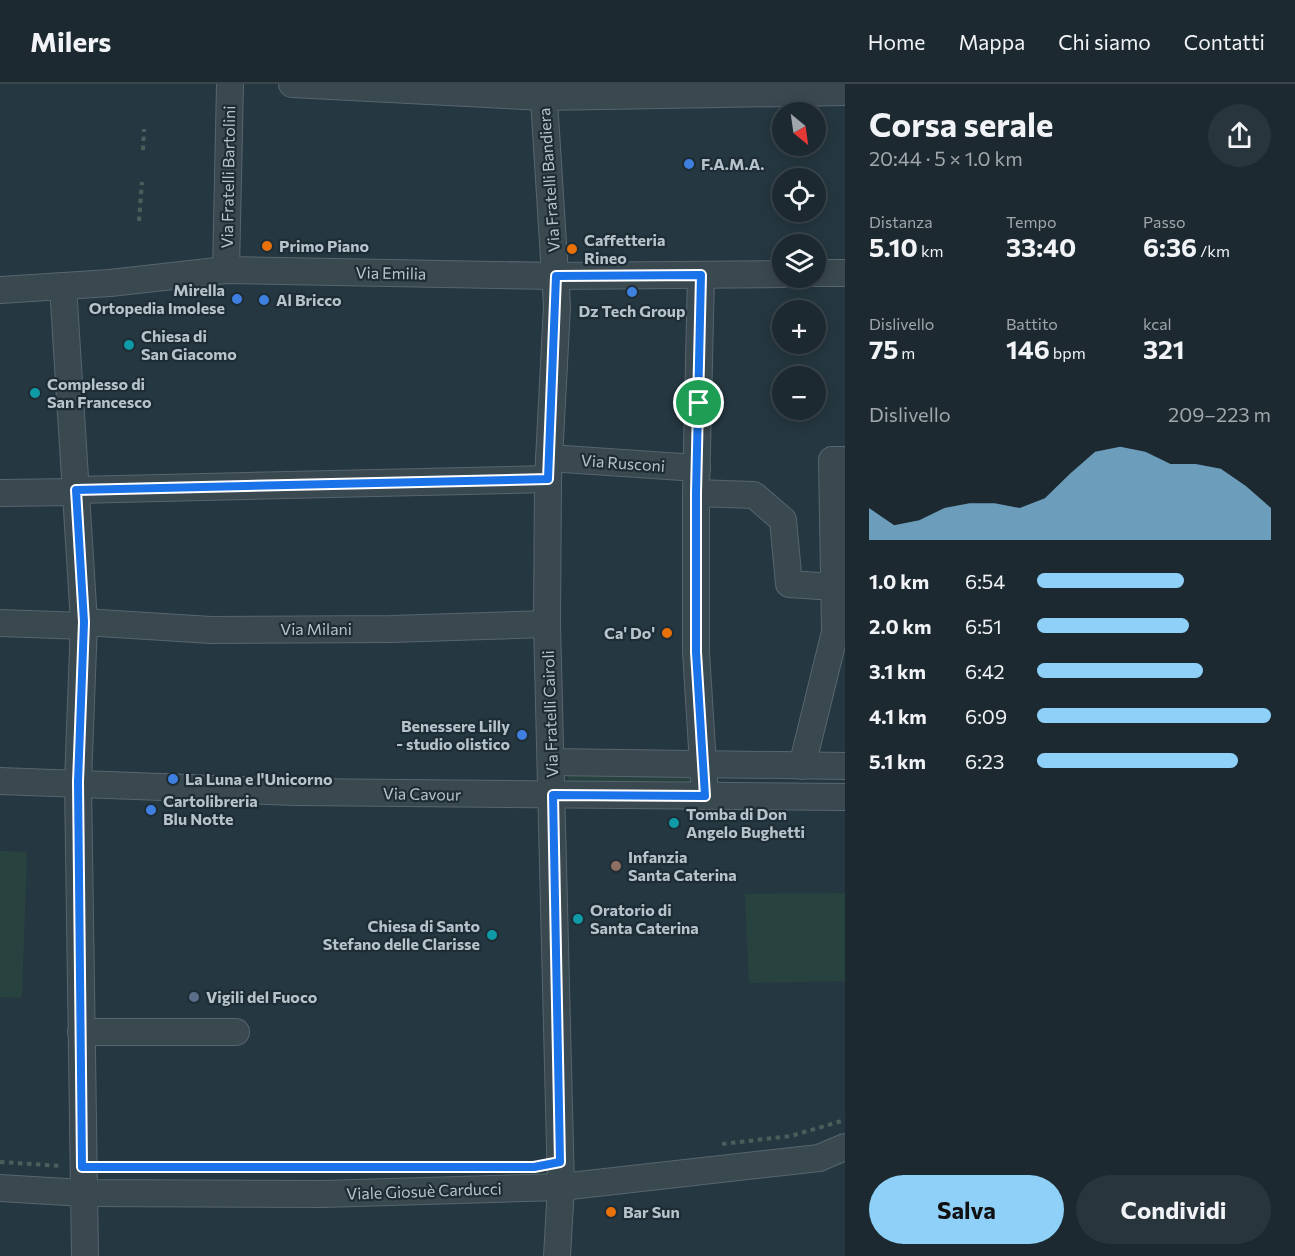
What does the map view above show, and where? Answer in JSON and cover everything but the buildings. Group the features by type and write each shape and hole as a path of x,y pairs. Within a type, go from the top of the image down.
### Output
{"street":[{"name":"Via Fratelli Bartolini","path":"226,270 230,84"},
{"path":"292,84 543,90 845,92"},
{"name":"Via Fratelli Bandiera","path":"543,90 556,276"},
{"name":"Via Emilia","path":"0,290 226,270 556,276 772,274"},
{"path":"826,273 845,273"},
{"path":"701,275 696,493 696,652 705,764 705,796"},
{"name":"Via Fratelli Cairoli","path":"556,276 549,469 547,624 561,1187 557,1256"},
{"path":"63,286 65,352 84,624 78,782 85,1256"},
{"path":"802,766 834,632 832,460 845,460"},
{"name":"Via Rusconi","path":"0,494 549,469 697,468"},
{"path":"696,493 754,495 783,520 789,584 835,587"},
{"name":"Via Milani","path":"0,623 211,630 391,629 547,624"},
{"path":"551,762 845,766"},
{"name":"Via Cavour","path":"0,781 78,782 297,792 845,797"},
{"path":"81,1032 236,1032"},
{"name":"Viale Giosuè Carducci","path":"0,1188 83,1193 323,1194 561,1187 819,1158 845,1147"},
{"path":"819,1158 845,1167"}],"path":[{"path":"143,150 144,129"},
{"path":"139,221 142,182"},
{"path":"721,1144 791,1136 845,1120"},
{"path":"0,1162 82,1167 450,1166"}],"green space":[{"path":"568,766 697,768 697,792 568,790"},
{"path":"0,851 27,852 22,998 0,997"},
{"path":"845,893 845,981 749,983 745,894"}],"place":[{"name":"F.A.M.A.","path":"689,164"},
{"name":"Primo Piano","path":"267,246"},
{"name":"Caffetteria Rineo","path":"572,249"},
{"name":"Dz Tech Group","path":"632,292"},
{"name":"Mirella Ortopedia Imolese","path":"237,299"},
{"name":"Al Bricco","path":"264,300"},
{"name":"Chiesa di San Giacomo","path":"129,345"},
{"name":"Complesso di San Francesco","path":"35,393"},
{"name":"Ca' Do'","path":"667,633"},
{"name":"Benessere Lilly - studio olistico","path":"522,735"},
{"name":"La Luna e l'Unicorno","path":"173,779"},
{"name":"Cartolibreria Blu Notte","path":"151,810"},
{"name":"Tomba di Don Angelo Bughetti","path":"674,823"},
{"name":"Infanzia Santa Caterina","path":"616,866"},
{"name":"Oratorio di Santa Caterina","path":"578,919"},
{"name":"Chiesa di Santo Stefano delle Clarisse","path":"492,935"},
{"name":"Vigili del Fuoco","path":"194,997"},
{"name":"Bar Sun","path":"611,1212"}],"route":[{"path":"701,275 699,403 696,493 696,652 705,764 705,796 553,795 560,1162 534,1167 82,1167 78,782 84,622 76,490 548,479 557,306 556,276 701,275"}]}
